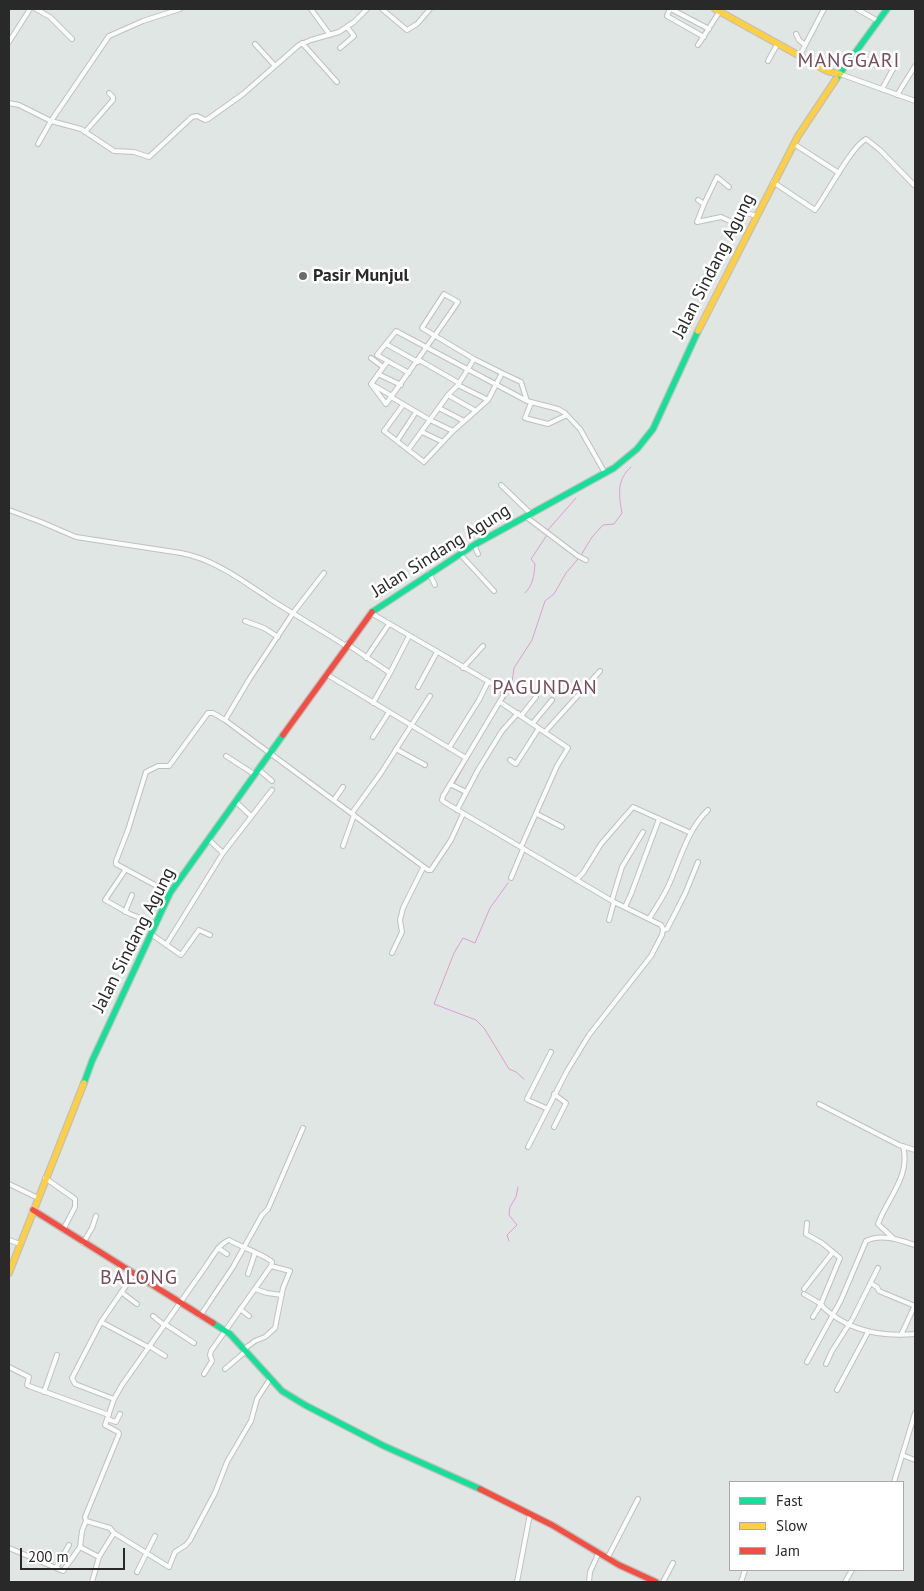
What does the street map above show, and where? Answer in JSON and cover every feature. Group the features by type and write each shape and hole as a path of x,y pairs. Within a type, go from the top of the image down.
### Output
{"main road":[{"name":"Jalan Sindang Agung","path":"9,1273 92,1061 170,893 371,613 474,545 605,474 631,455 653,428 706,313 794,144 833,83 887,9"},
{"path":"717,10 828,71 840,74"},
{"path":"828,71 833,83"},
{"path":"33,1210 234,1338 282,1391 305,1405 364,1437 476,1487 530,1514 620,1565 656,1582"}],"street":[{"path":"9,42 30,9"},
{"path":"36,9 50,17 72,39"},
{"path":"38,144 51,121 109,36 180,9"},
{"path":"311,9 330,35"},
{"path":"9,103 19,105 51,121 80,129 114,151 134,152 144,157 149,157 192,117 197,116 205,120 208,119 243,94 302,43 330,35 347,27 367,9"},
{"path":"382,9 407,30 417,24 430,9"},
{"path":"704,37 667,16 670,9 710,29"},
{"path":"800,55 824,9"},
{"path":"857,9 864,10 878,21"},
{"path":"698,46 710,29 717,10"},
{"path":"340,48 354,37 354,34 347,27"},
{"path":"796,34 805,44"},
{"path":"302,43 337,82"},
{"path":"768,61 778,43"},
{"path":"255,44 275,66"},
{"path":"897,95 915,66"},
{"path":"882,90 893,69"},
{"path":"840,74 915,102"},
{"path":"85,132 113,98 109,93"},
{"path":"773,182 815,210 839,173 866,139 880,150 914,185"},
{"path":"794,144 839,173"},
{"path":"729,187 717,177 697,222 721,217 732,222 739,210 756,216"},
{"path":"698,200 704,204"},
{"path":"371,384 386,404 418,361 427,347 436,335 458,302 444,294 422,328 436,335 474,359 521,382 529,402 525,418 548,424 568,415"},
{"path":"409,373 376,355 396,331 529,402 558,409 568,415 580,429 605,474"},
{"path":"386,344 488,400"},
{"path":"370,358 383,367"},
{"path":"408,450 448,395 459,384 474,359"},
{"path":"371,384 388,361"},
{"path":"403,405 384,431 424,462 453,431 488,400 502,373"},
{"path":"378,374 401,385"},
{"path":"371,384 403,405 453,431"},
{"path":"448,395 476,411"},
{"path":"439,408 464,421"},
{"path":"397,441 416,412"},
{"path":"422,432 443,442"},
{"path":"501,485 527,515 578,556 586,560"},
{"path":"9,510 76,537 181,552 213,565 347,645 390,673"},
{"path":"474,545 478,554"},
{"path":"460,554 494,591"},
{"path":"225,720 225,717 293,613 324,573"},
{"path":"429,573 435,585"},
{"path":"371,613 503,690 504,695 466,758 453,785 442,800 576,880 661,926 663,930"},
{"path":"245,621 264,628 278,637"},
{"path":"366,658 389,624"},
{"path":"373,703 409,636"},
{"path":"464,668 483,646"},
{"path":"418,687 437,652"},
{"path":"545,732 600,671"},
{"path":"326,674 466,758"},
{"path":"449,748 488,682"},
{"path":"343,846 353,814 430,696"},
{"path":"457,810 502,731 536,697"},
{"path":"533,723 552,700"},
{"path":"500,702 568,748 557,766 511,878"},
{"path":"373,737 389,712"},
{"path":"170,893 116,864 116,860 126,838 146,772 158,766 170,765 208,713 213,713 225,720 270,752 429,871 432,870 451,840 463,814"},
{"path":"510,760 516,764 539,728"},
{"path":"396,749 425,765"},
{"path":"226,756 272,781"},
{"path":"453,785 466,792"},
{"path":"334,800 343,787"},
{"path":"166,945 223,853 272,790"},
{"path":"235,801 251,816"},
{"path":"576,880 631,808 635,808 691,833"},
{"path":"649,920 671,881 676,865 696,822 708,810"},
{"path":"537,814 562,826"},
{"path":"625,907 658,819"},
{"path":"609,920 622,867 643,832"},
{"path":"208,839 223,853"},
{"path":"528,1147 546,1108 589,1035 651,956 663,930 667,929 685,894 698,862"},
{"path":"392,953 402,932 400,920 403,908 423,868"},
{"path":"126,869 104,900 125,912 156,924"},
{"path":"125,912 132,895"},
{"path":"151,934 181,955 198,930 210,935"},
{"path":"546,1108 528,1099 551,1052"},
{"path":"554,1094 566,1103 554,1127"},
{"path":"819,1104 903,1146 915,1150"},
{"path":"200,1316 244,1248 262,1215 269,1207 303,1128"},
{"path":"893,1238 878,1224 885,1206 904,1170 906,1158 903,1146"},
{"path":"45,1178 75,1199 75,1207 63,1230"},
{"path":"9,1184 38,1198"},
{"path":"84,1243 96,1216"},
{"path":"807,1222 806,1234 839,1255 840,1260 821,1304 813,1317"},
{"path":"807,1362 844,1293 866,1241 870,1239 893,1238 915,1245"},
{"path":"9,1240 20,1244"},
{"path":"9,1548 64,1571 80,1547 82,1531 86,1521 85,1517 119,1434 105,1426 114,1399 218,1248 228,1240 270,1259 272,1262 210,1354 212,1361 204,1374"},
{"path":"218,1248 227,1254"},
{"path":"833,1252 804,1292 833,1315 868,1332 882,1335 915,1334"},
{"path":"248,1274 255,1253"},
{"path":"225,1369 255,1341 265,1337 275,1328 282,1295 290,1272 271,1266"},
{"path":"826,1364 878,1268"},
{"path":"114,1399 75,1384 72,1376 101,1322 134,1274"},
{"path":"870,1283 877,1287 879,1291 914,1308 901,1335"},
{"path":"255,1289 282,1295"},
{"path":"121,1292 136,1304"},
{"path":"240,1310 249,1316"},
{"path":"152,1316 194,1343"},
{"path":"101,1322 165,1356"},
{"path":"837,1390 868,1332"},
{"path":"44,1392 57,1355"},
{"path":"9,1366 29,1377 28,1386 108,1417 116,1422 120,1414"},
{"path":"86,1521 110,1528 114,1533 169,1567 175,1552 188,1543 215,1493 228,1462 251,1421 258,1398 270,1379"},
{"path":"894,1481 915,1413"},
{"path":"902,1455 915,1460"},
{"path":"608,1557 638,1499"},
{"path":"517,1582 530,1514"},
{"path":"92,1582 100,1557 114,1533"},
{"path":"137,1572 155,1536"},
{"path":"56,1568 69,1546"},
{"path":"80,1547 100,1557"},
{"path":"590,1582 590,1572 599,1552"},
{"path":"663,1582 673,1562"},
{"path":"845,1582 851,1571"}],"waterway":[{"path":"581,555 592,537 603,525 614,524 622,513 620,488 623,477 631,467"},
{"path":"547,531 576,498"},
{"path":"525,593 530,587 534,576 535,564 531,559 547,535"},
{"path":"503,701 511,689 514,668 532,640 545,601 554,594 566,573 578,559"},
{"path":"494,715 500,705"},
{"path":"454,784 480,738"},
{"path":"508,883 490,908 475,943 463,938 454,953 434,1004 476,1020 484,1028 509,1069 524,1079"},
{"path":"509,1241 507,1235 517,1225 509,1215 518,1187"}],"traffic: fast":[{"path":"836,79 887,9"},
{"path":"372,612 474,545 614,468 637,449 653,429 698,331"},
{"path":"84,1083 92,1061 170,893 283,735"},
{"path":"213,1323 230,1334 282,1391 384,1446 480,1489"}],"traffic: slow":[{"path":"715,9 827,71 840,74"},
{"path":"698,331 798,136 836,79"},
{"path":"9,1273 84,1083"}],"traffic: jam":[{"path":"283,735 372,612"},
{"path":"33,1210 213,1323"},
{"path":"480,1489 552,1525 619,1565 656,1582"}],"place":[{"name":"Pasir Munjul","path":"303,276"}],"district":[{"name":"MANGGARI","path":"849,61"},
{"name":"PAGUNDAN","path":"545,688"},
{"name":"BALONG","path":"139,1278"}]}
